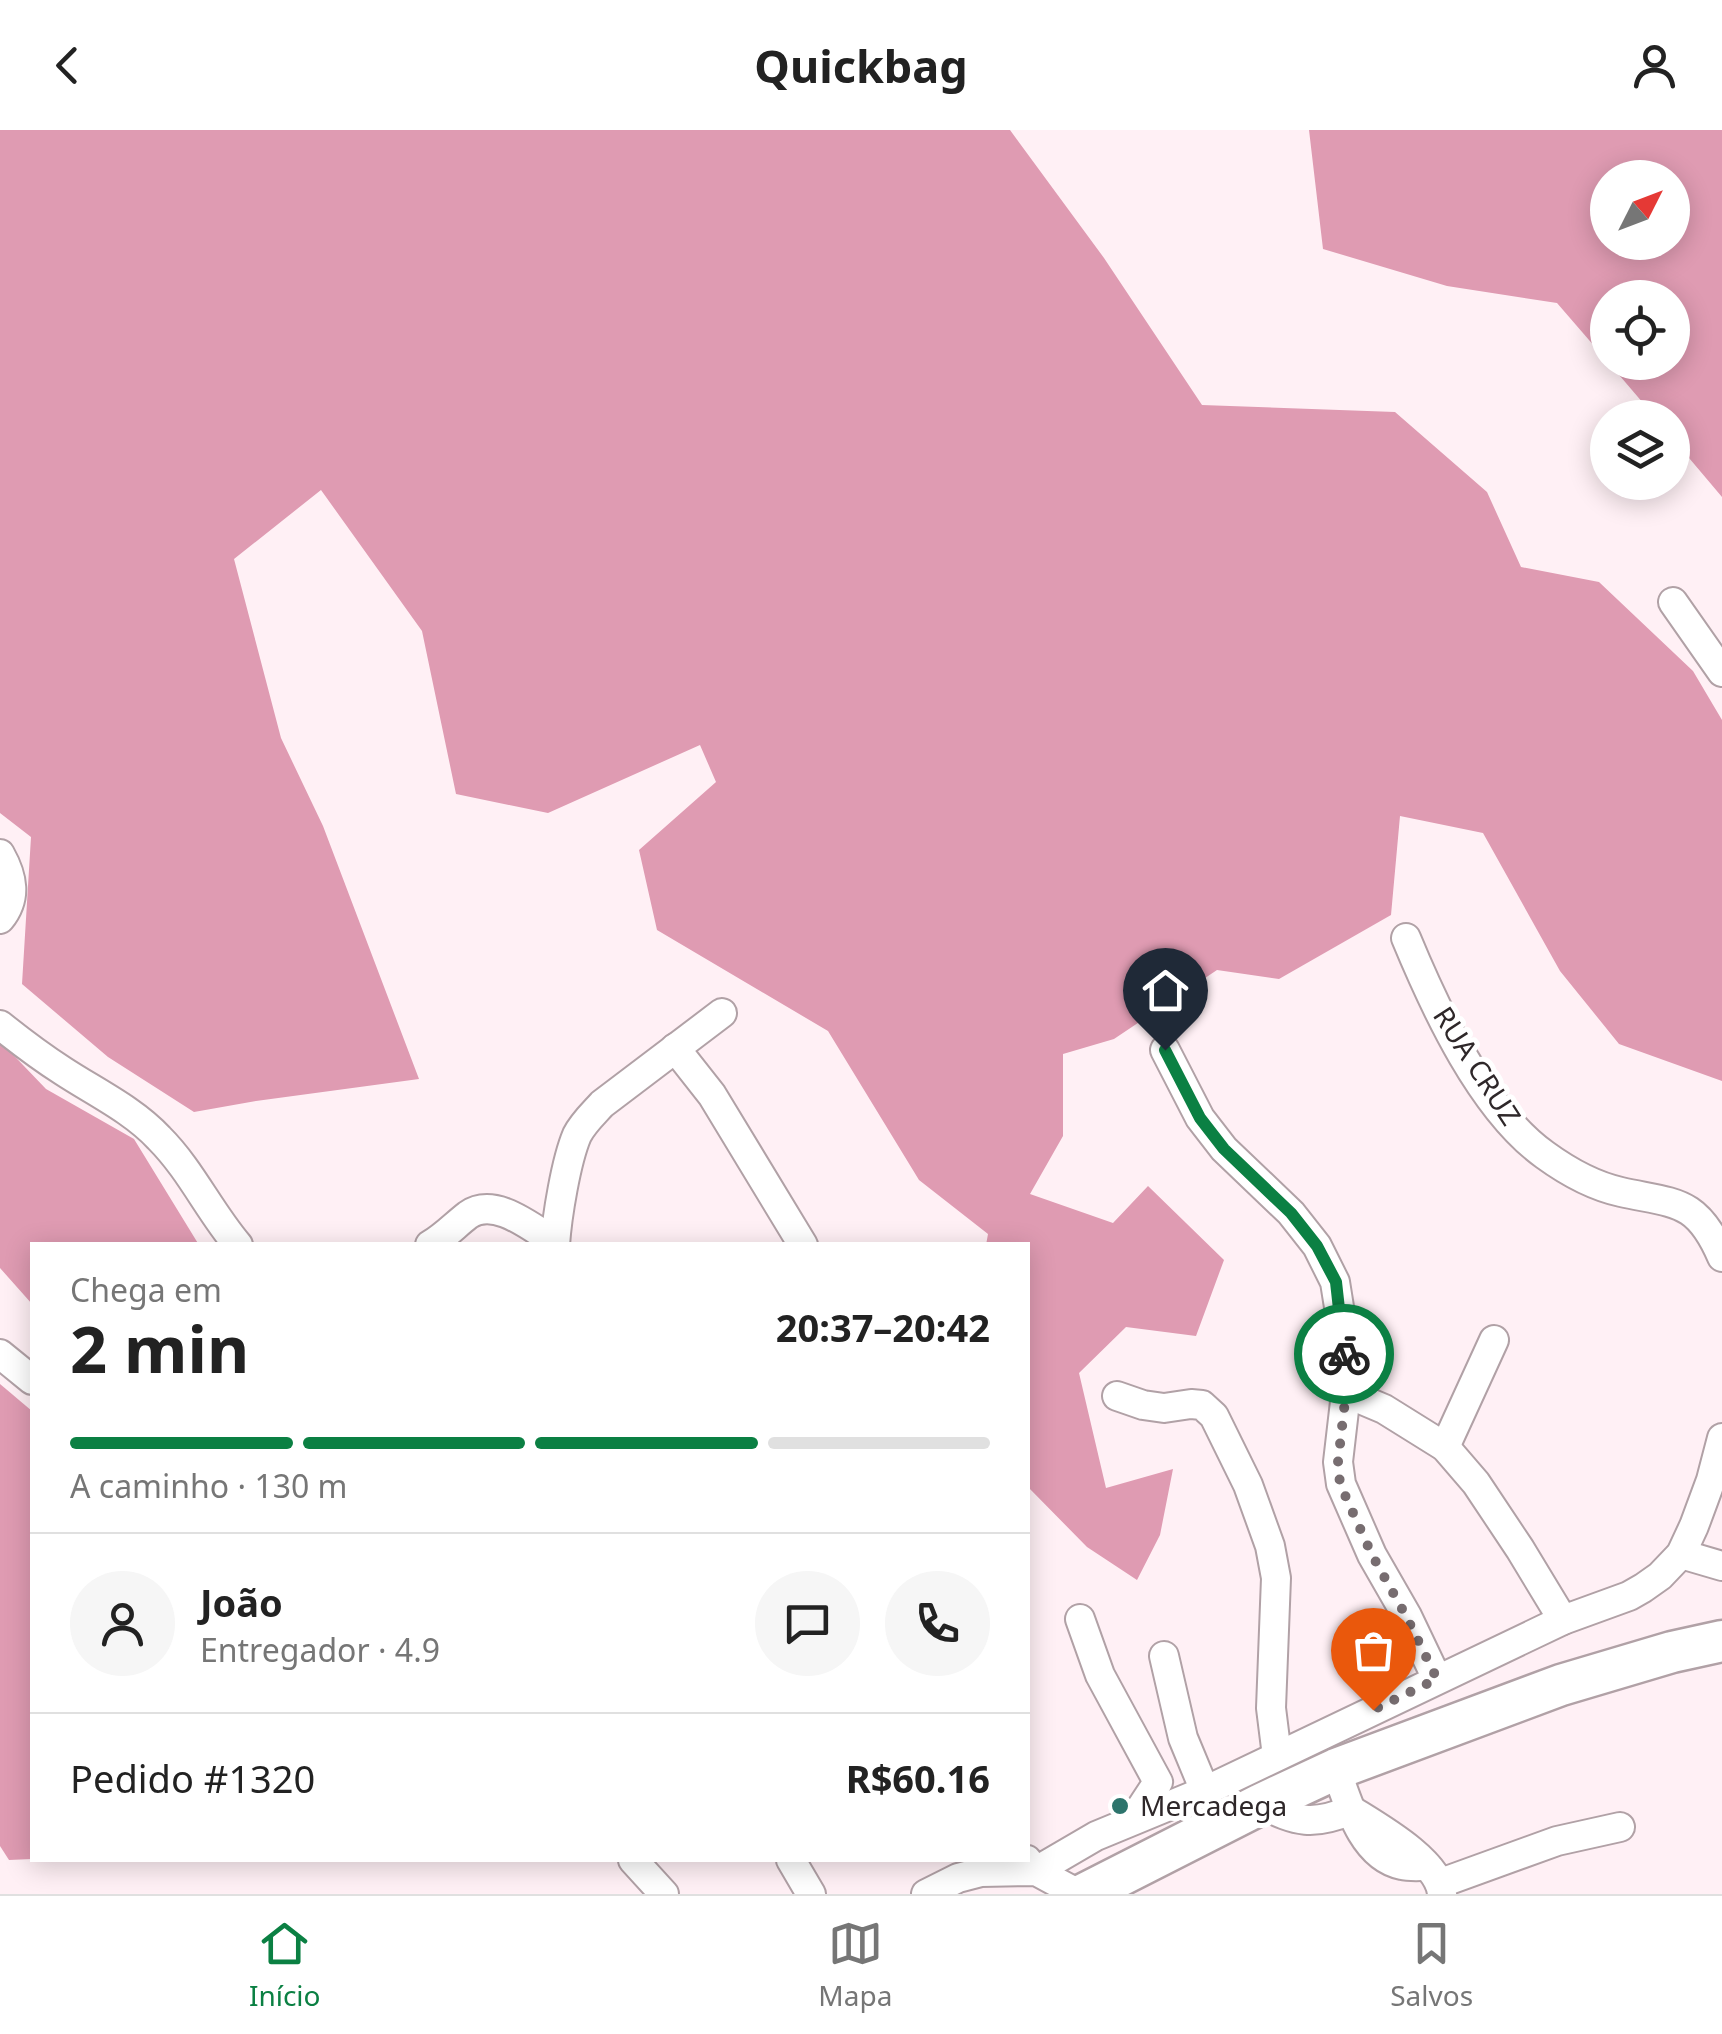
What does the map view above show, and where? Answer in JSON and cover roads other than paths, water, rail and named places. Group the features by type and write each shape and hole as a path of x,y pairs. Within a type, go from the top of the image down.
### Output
{"highway":[{"path":"1082,1894 1336,1769 1561,1684 1722,1641"}],"street":[{"path":"1673,602 1722,672"},
{"path":"0,854 10,872 12,900 0,920"},
{"name":"RUA CRUZ","path":"1406,938 1430,994 1478,1079 1513,1126 1543,1154 1574,1174 1617,1191 1669,1201 1698,1216 1712,1233 1722,1257"},
{"path":"555,1242 568,1164 586,1121 602,1104 722,1013"},
{"path":"0,1024 157,1136 192,1176 235,1242"},
{"path":"675,1048 712,1095 801,1242"},
{"path":"1165,1050 1200,1118 1224,1149 1291,1213 1317,1246 1336,1282 1346,1392 1338,1462 1340,1484 1437,1679"},
{"path":"434,1242 472,1212 498,1210 552,1242"},
{"path":"1445,1448 1494,1340"},
{"path":"0,1354 30,1378"},
{"path":"1346,1392 1384,1409 1445,1448 1476,1484 1563,1620"},
{"path":"1117,1396 1164,1408 1202,1404 1214,1416 1248,1486 1270,1546 1276,1578 1271,1708 1278,1756"},
{"path":"926,1894 958,1878 1032,1866 1197,1794 1563,1620 1644,1588 1681,1554 1711,1480 1722,1438"},
{"path":"1681,1554 1722,1566"},
{"path":"1080,1619 1100,1674 1158,1782 1197,1794"},
{"path":"1164,1656 1197,1794"},
{"path":"1336,1769 1351,1810 1408,1848 1437,1881 1557,1841 1620,1827"},
{"path":"1132,1822 1158,1782"},
{"path":"1261,1804 1303,1821 1330,1819 1351,1810"},
{"path":"635,1862 664,1894"},
{"path":"792,1862 812,1894"},
{"path":"1032,1866 1082,1894"}],"place":[{"name":"Mercadega","path":"1120,1806"}]}
